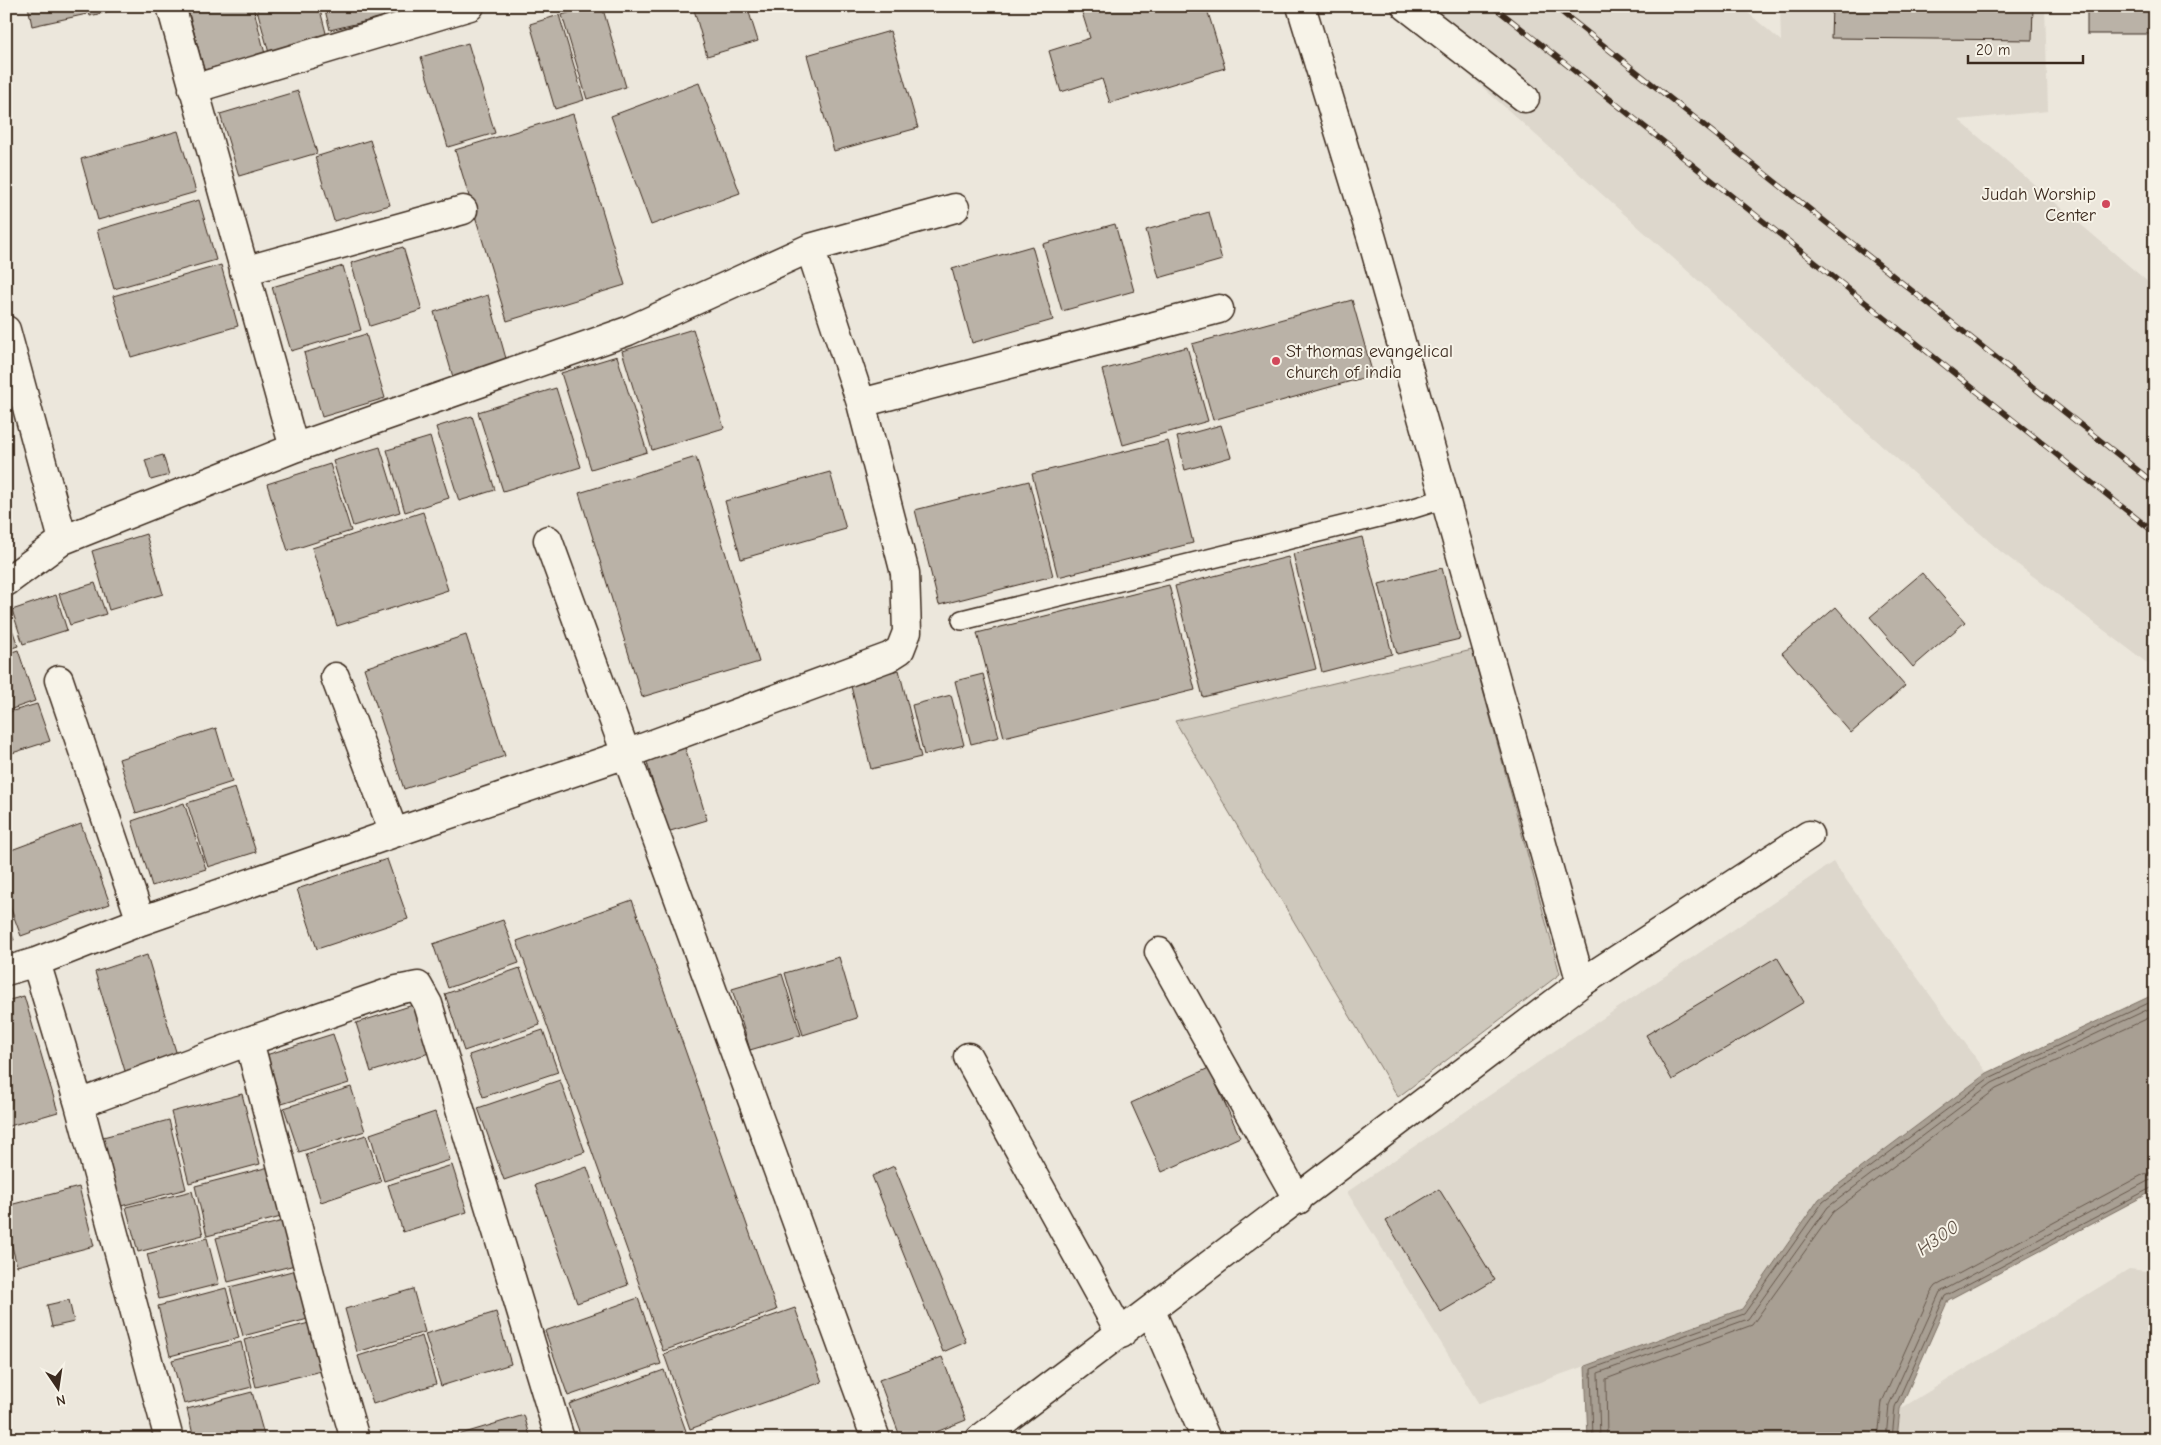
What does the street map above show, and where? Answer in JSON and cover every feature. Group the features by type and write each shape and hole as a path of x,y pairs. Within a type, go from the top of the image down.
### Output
{"street":[{"path":"171,6 294,448"},
{"path":"193,89 470,6"},
{"path":"1301,6 1372,239 1581,984"},
{"path":"1406,6 1525,98"},
{"path":"6,582 63,540 294,448 628,331 810,248 955,208"},
{"path":"244,271 463,210"},
{"path":"6,971 36,962 141,921 626,754 889,658 900,650 907,632 905,573 861,403 810,248"},
{"path":"861,403 1220,309"},
{"path":"6,330 63,540"},
{"path":"548,540 876,1439"},
{"path":"335,677 394,833"},
{"path":"59,680 141,921"},
{"path":"980,1439 1581,984 1809,834"},
{"path":"1159,952 1298,1200"},
{"path":"36,962 79,1104 169,1439"},
{"path":"79,1104 248,1041 398,990 418,986 428,1004 560,1439"},
{"path":"248,1041 336,1374 356,1439"},
{"path":"968,1057 1121,1334"},
{"path":"1151,1311 1206,1439"}],"lane":[{"path":"962,620 1411,509 1446,498"}],"shaded area":[{"path":"1392,6 1740,6 1781,41 1780,6 2045,6 2048,111 1959,120 2155,288 2155,669 2000,551"},
{"path":"1472,650 1560,974 1398,1097 1175,721"},
{"path":"1833,862 1987,1073 1819,1199 1742,1309 1479,1404 1347,1192"},
{"path":"2129,1269 2155,1272 2155,1439 1897,1439 1900,1409"}],"water":[{"name":"H300","path":"2155,994 2155,1190 1948,1300 1900,1409 1897,1439 1588,1439 1585,1366 1742,1309 1819,1199 1987,1073"}],"building":[{"path":"28,6 85,6 87,14 32,26"},
{"path":"87,6 130,6 90,16"},
{"path":"187,6 253,6 265,54 204,70"},
{"path":"256,6 319,6 327,37 269,53"},
{"path":"324,6 381,6 384,17 330,30"},
{"path":"590,6 602,6 626,87 587,99 562,15"},
{"path":"693,6 747,6 758,41 707,56"},
{"path":"847,6 870,6 849,13"},
{"path":"1080,6 1206,6 1225,68 1110,103 1102,79 1061,92 1049,51 1090,38"},
{"path":"1832,6 2033,6 2032,40 1831,38"},
{"path":"2087,6 2155,6 2155,34 2087,34"},
{"path":"559,15 584,100 555,109 530,24"},
{"path":"890,31 918,128 834,151 807,55"},
{"path":"468,43 495,133 448,147 421,57"},
{"path":"699,83 740,193 651,225 611,116"},
{"path":"298,91 317,153 239,176 220,114"},
{"path":"573,114 625,285 507,321 455,150"},
{"path":"178,131 196,192 98,220 81,159"},
{"path":"370,140 390,205 334,221 315,157"},
{"path":"199,200 216,260 114,289 97,230"},
{"path":"1209,212 1222,260 1159,278 1146,230"},
{"path":"1115,224 1134,291 1062,311 1043,244"},
{"path":"1032,246 1053,320 972,343 952,269"},
{"path":"403,247 422,310 370,326 351,263"},
{"path":"221,265 238,326 131,357 113,296"},
{"path":"343,266 361,330 291,351 272,287"},
{"path":"488,295 507,362 453,377 434,312"},
{"path":"1352,300 1373,375 1213,420 1192,344"},
{"path":"693,329 724,428 652,450 622,351"},
{"path":"366,334 385,398 322,417 304,353"},
{"path":"1187,347 1208,421 1123,445 1102,370"},
{"path":"617,356 647,452 591,469 561,373"},
{"path":"556,388 581,467 503,491 478,412"},
{"path":"472,416 495,490 459,501 436,427"},
{"path":"1221,425 1231,457 1185,470 1177,437"},
{"path":"430,437 449,498 405,512 387,450"},
{"path":"1168,441 1193,543 1058,577 1032,474"},
{"path":"380,447 400,512 353,526 333,461"},
{"path":"163,455 169,475 151,480 145,460"},
{"path":"696,457 759,662 642,697 579,493"},
{"path":"330,464 351,531 288,551 267,484"},
{"path":"830,472 846,529 741,559 725,501"},
{"path":"1029,481 1053,576 939,605 915,510"},
{"path":"423,512 448,590 337,626 312,548"},
{"path":"146,534 163,594 109,610 92,551"},
{"path":"1362,537 1392,654 1322,672 1293,554"},
{"path":"1288,557 1316,669 1203,697 1175,586"},
{"path":"1442,568 1460,639 1397,654 1379,584"},
{"path":"1922,573 1965,622 1913,667 1870,617"},
{"path":"95,583 106,614 70,625 59,594"},
{"path":"1169,585 1195,690 1004,737 977,633"},
{"path":"56,595 67,630 23,644 12,610"},
{"path":"1836,607 1905,686 1851,733 1782,653"},
{"path":"6,612 18,646 6,650"},
{"path":"466,635 505,756 404,789 364,668"},
{"path":"18,650 35,701 6,711 6,654"},
{"path":"899,670 921,757 871,769 850,682"},
{"path":"983,674 999,737 971,744 955,681"},
{"path":"951,695 964,745 924,755 912,705"},
{"path":"37,704 50,741 6,755 6,713"},
{"path":"216,728 232,782 136,813 119,759"},
{"path":"685,747 707,820 667,832 646,759"},
{"path":"235,788 256,852 208,867 187,803"},
{"path":"184,803 206,869 152,886 132,821"},
{"path":"81,824 110,904 21,936 6,896 6,852"},
{"path":"387,859 408,919 317,949 297,889"},
{"path":"632,900 777,1310 663,1351 517,941"},
{"path":"6,917 14,940 6,942"},
{"path":"503,920 519,963 448,988 433,944"},
{"path":"147,955 177,1055 125,1071 95,972"},
{"path":"839,957 857,1018 803,1035 785,973"},
{"path":"1777,957 1804,1002 1672,1080 1646,1035"},
{"path":"520,968 540,1025 464,1051 445,994"},
{"path":"782,974 801,1035 750,1050 732,989"},
{"path":"24,996 58,1112 6,1127 6,1001"},
{"path":"413,1005 429,1053 371,1072 356,1023"},
{"path":"543,1030 558,1072 483,1097 469,1055"},
{"path":"333,1034 349,1083 282,1104 266,1055"},
{"path":"1209,1068 1240,1137 1162,1172 1131,1103"},
{"path":"560,1080 585,1152 504,1180 478,1108"},
{"path":"351,1087 365,1131 299,1152 284,1108"},
{"path":"242,1094 260,1164 189,1183 171,1112"},
{"path":"435,1112 450,1160 384,1181 370,1134"},
{"path":"169,1120 186,1189 121,1206 103,1137"},
{"path":"366,1135 381,1182 321,1202 306,1154"},
{"path":"452,1165 467,1212 403,1232 388,1185"},
{"path":"894,1166 966,1342 943,1352 872,1176"},
{"path":"269,1167 281,1217 207,1236 195,1186"},
{"path":"587,1167 628,1285 577,1303 535,1185"},
{"path":"79,1187 94,1246 17,1266 6,1223 6,1206"},
{"path":"1439,1189 1495,1280 1441,1312 1386,1221"},
{"path":"192,1191 203,1235 138,1252 126,1207"},
{"path":"283,1221 295,1265 228,1282 216,1238"},
{"path":"207,1238 219,1284 159,1299 147,1254"},
{"path":"296,1270 308,1319 243,1336 230,1287"},
{"path":"226,1288 239,1338 170,1356 158,1306"},
{"path":"413,1289 425,1332 357,1352 345,1309"},
{"path":"638,1298 661,1364 568,1396 545,1331"},
{"path":"69,1300 74,1322 52,1327 47,1305"},
{"path":"795,1308 822,1382 690,1429 664,1354"},
{"path":"496,1312 511,1364 441,1386 425,1334"},
{"path":"309,1323 321,1371 256,1387 244,1340"},
{"path":"422,1336 436,1384 373,1404 358,1356"},
{"path":"241,1342 252,1387 184,1404 172,1360"},
{"path":"942,1357 966,1420 919,1439 901,1439 879,1380"},
{"path":"664,1370 686,1431 665,1439 582,1439 569,1404"},
{"path":"252,1392 264,1435 249,1439 194,1439 187,1409"},
{"path":"524,1415 531,1439 459,1439 458,1435"}],"railway":[{"path":"1493,6 2155,533"},
{"path":"1554,6 2155,484"}],"place":[{"name":"Judah Worship Center","path":"2106,204"},
{"name":"St thomas evangelical church of india","path":"1276,361"}]}
